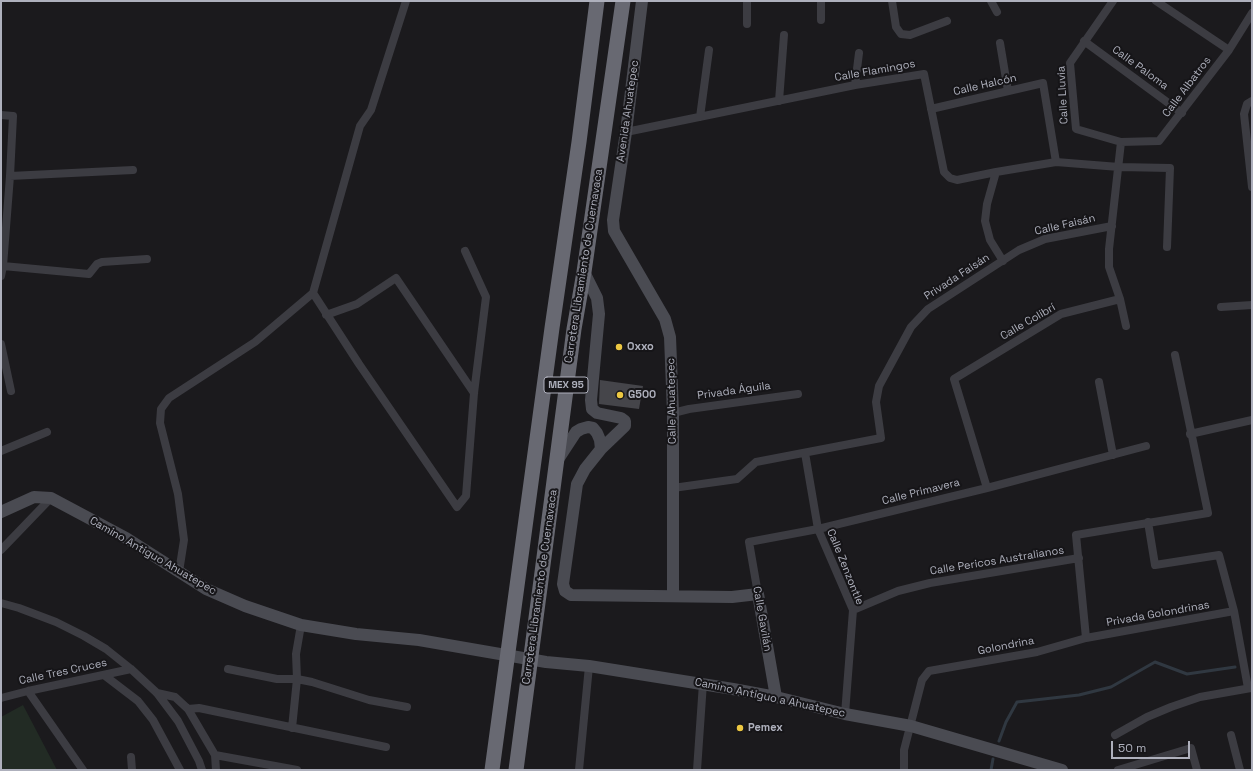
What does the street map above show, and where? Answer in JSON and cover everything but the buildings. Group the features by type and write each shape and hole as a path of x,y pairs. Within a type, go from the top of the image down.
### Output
{"highway":[{"name":"Carretera Libramiento de Cuernavaca","path":"492,770 495,736 579,142 597,1"},
{"name":"Carretera Libramiento de Cuernavaca","path":"516,770 574,330 584,272 623,1"}],"street":[{"path":"180,572 184,540 178,494 160,423 161,409 169,398 255,342 313,293 360,126 371,110 406,1"},
{"name":"Avenida Ahuatepec","path":"613,220 626,132 642,1"},
{"path":"747,1 747,24"},
{"path":"821,1 821,20"},
{"path":"892,1 896,27 901,34 910,35 947,21"},
{"path":"991,1 997,12"},
{"name":"Calle Lluvia","path":"1113,1 1070,63 1076,129 1121,142"},
{"path":"1156,1 1229,50"},
{"name":"Calle Albatros","path":"1121,142 1159,141 1229,50 1252,14"},
{"path":"779,101 784,35"},
{"name":"Calle Paloma","path":"1084,41 1182,113"},
{"path":"1000,43 1008,91"},
{"path":"700,117 709,50"},
{"path":"855,85 859,53"},
{"name":"Calle Flamingos","path":"626,132 855,85 924,74 944,172 950,178 957,180 1056,162 1119,167 1170,168 1167,247"},
{"name":"Calle Halcón","path":"931,108 1043,83 1056,162"},
{"path":"1249,102 1244,114 1252,187"},
{"path":"1,116 13,116 10,176 1,276"},
{"path":"1121,142 1108,249 1109,266 1120,299 1126,326"},
{"path":"10,176 133,170"},
{"path":"996,172 987,204 986,221 990,240 1003,261"},
{"name":"Calle Ahuatepec","path":"613,220 614,231 665,319 670,337 673,413 673,595"},
{"name":"Calle Faisán","path":"1003,261 1019,250 1045,239 1112,226"},
{"path":"313,293 326,315 457,507 466,496 474,393 486,297 465,251"},
{"path":"3,266 89,274 97,264 102,262 147,260"},
{"name":"Privada Faisán","path":"805,453 881,438 876,402 879,386 911,327 928,309 1003,261"},
{"path":"584,272 597,298 600,314 591,400 592,409 597,413 621,418 625,421 625,426 601,449 585,469 577,484 563,584 565,590 571,594 732,597 758,594"},
{"path":"326,315 357,304 396,278 474,393"},
{"name":"Calle Colibrí","path":"987,488 954,379 1061,314 1120,299"},
{"path":"1221,307 1252,305"},
{"path":"1,344 11,390"},
{"path":"1175,355 1190,434 1252,420"},
{"path":"1099,382 1113,455"},
{"name":"Privada Águila","path":"673,413 689,409 798,394"},
{"path":"556,462 576,432 581,429 588,427 593,428 600,440 601,449"},
{"path":"1,451 47,432"},
{"name":"Calle Pericos Australianos","path":"852,610 898,591 930,582 1079,558 1076,535 1208,513 1190,434"},
{"name":"Calle Primavera","path":"749,542 818,529 987,488 1146,446"},
{"path":"673,488 737,479 756,462 805,453"},
{"name":"Calle Zenzontle","path":"805,453 818,529 852,610 845,714"},
{"name":"Camino Antiguo Ahuatepec","path":"1,512 34,497 51,498 126,538 206,589 245,606 301,624 356,634 419,640 473,650"},
{"path":"1,550 51,498"},
{"path":"1115,734 1147,717 1200,697 1250,688 1234,611 1219,554 1155,565 1148,522"},
{"name":"Calle Gavilán","path":"749,542 776,697"},
{"path":"1079,558 1086,638"},
{"path":"1,603 48,619 84,636 106,649 131,669 157,693 178,721 199,761 202,770"},
{"name":"Privada Golondrinas","path":"1086,638 1234,611"},
{"path":"292,728 297,679 296,654 301,624"},
{"name":"Golondrina","path":"911,726 922,680 930,671 1037,652 1086,638"},
{"name":"Camino Antiguo a Ahuatepec","path":"473,650 546,662 589,666 703,683 776,697 845,714 911,726 1036,766 1062,770"},
{"path":"579,770 589,666"},
{"name":"Calle Tres Cruces","path":"1,698 131,669"},
{"path":"228,669 277,679 297,679 312,682 369,700 407,707"},
{"path":"104,675 138,701 153,720 180,770"},
{"path":"698,770 703,683"},
{"path":"28,691 83,770"},
{"path":"157,693 175,697 188,709 215,755 216,770"},
{"path":"188,709 199,708 386,747"},
{"path":"904,770 904,750 911,726"},
{"path":"1231,735 1240,770"},
{"path":"1118,770 1191,748 1197,770"},
{"path":"215,755 276,768 297,770"},
{"path":"131,758 132,770"}],"shaded area":[{"path":"23,705 57,770 1,770 1,717"}],"waterway":[{"path":"999,741 1006,722 1017,702 1079,695 1111,687 1155,662 1187,674 1235,667"},
{"path":"991,770 993,759"}],"place":[{"name":"Oxxo","path":"619,347"},
{"name":"G500","path":"620,395"},
{"name":"Pemex","path":"740,728"}]}
